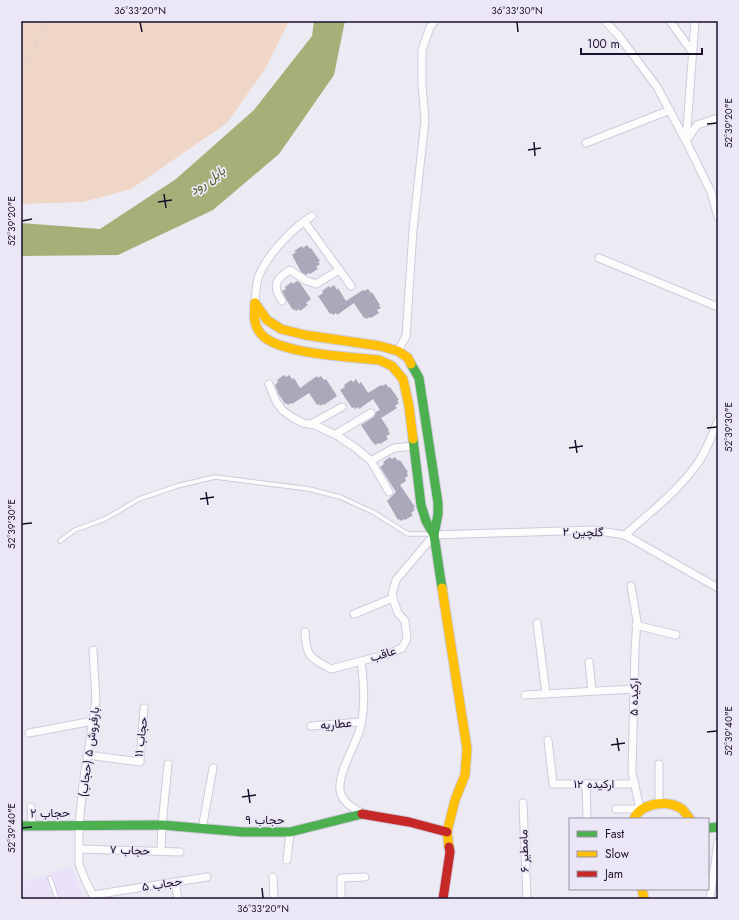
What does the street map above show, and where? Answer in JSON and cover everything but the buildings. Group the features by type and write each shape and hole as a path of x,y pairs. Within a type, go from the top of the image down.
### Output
{"street":[{"path":"398,351 406,336 413,230 425,120 422,84 422,50 430,27 435,21"},
{"path":"605,21 619,36 657,87 711,192 718,217"},
{"path":"670,21 693,53"},
{"path":"686,141 695,21"},
{"path":"586,142 670,110"},
{"path":"686,141 697,125 718,118"},
{"path":"312,216 304,221 279,246 262,270 257,283 254,316 256,327 262,336 275,344 291,350 379,360 392,366 403,379 409,406 421,505 426,521 434,534"},
{"path":"304,221 351,286"},
{"path":"599,258 718,307"},
{"path":"282,302 276,293 277,281 286,272 290,270 305,280 316,284 339,270"},
{"path":"255,303 267,320 281,329 305,335 380,346 398,351 408,358 419,378 438,503 438,514 434,534 467,749 465,775 455,800 447,832 450,852 443,899"},
{"path":"269,384 276,401 282,410 303,423 315,425 336,434 357,448 371,461 389,492"},
{"path":"409,406 423,406"},
{"path":"311,424 342,407"},
{"path":"336,434 372,413"},
{"path":"625,534 666,498 694,468 707,446 718,422"},
{"path":"371,461 394,448 414,446"},
{"name":"گلچین ۲","path":"434,534 593,530 625,534 718,588"},
{"path":"354,614 393,598 392,594 396,580 434,534"},
{"name":"ارکیده ۵","path":"631,586 636,625 632,772 640,809"},
{"name":"عاقب","path":"305,632 305,642 310,656 331,669 388,654 402,648 407,639 405,621 398,613 393,598"},
{"path":"536,624 546,694"},
{"path":"636,625 676,634"},
{"name":"بارفروش ۵ (حجاب)","path":"93,650 96,700 87,755 79,825 79,864 94,897"},
{"path":"361,661 364,688 360,729 346,764 340,790 345,802 363,814"},
{"path":"589,662 592,691"},
{"path":"525,695 635,689"},
{"name":"حجاب ۱۱","path":"87,755 140,762 144,708"},
{"path":"29,733 93,721"},
{"name":"عطاریه","path":"311,726 361,722"},
{"name":"ارکیده ۱۲","path":"548,740 553,784 634,784"},
{"path":"161,851 168,764"},
{"path":"659,764 659,805"},
{"path":"202,829 213,768"},
{"path":"586,784 587,818"},
{"name":"مامطیر ۶","path":"523,803 527,899"},
{"path":"616,809 640,809 649,805 659,805 682,810 689,818"},
{"path":"31,807 32,825"},
{"path":"635,818 640,809"},
{"name":"حجاب ۹","path":"79,825 162,825 243,832 290,832 363,814 409,822 447,832"},
{"name":"حجاب ۲","path":"21,826 79,825"},
{"path":"287,860 290,832"},
{"path":"710,899 718,842"},
{"name":"حجاب ۷","path":"80,849 180,852"},
{"name":"حجاب ۵","path":"94,897 207,877"},
{"path":"273,877 274,899"},
{"path":"341,899 342,878 365,877"},
{"path":"175,882 178,899"}],"lane":[{"path":"60,541 75,530 105,519 139,498 215,476 309,488 340,497 373,512 408,534 434,534"},
{"path":"50,878 57,899"}],"path":[{"path":"21,74 48,21"}],"shaded area":[{"path":"21,21 289,21 265,69 227,123 131,189 83,202 21,204"},
{"path":"71,867 85,899 21,899 21,882"}],"water":[{"name":"بابل رود","path":"314,21 345,21 334,75 279,154 213,210 118,255 21,256 21,223 100,229 176,179 254,110 312,36"}],"traffic: fast":[{"path":"411,364 419,378 438,503 438,514 434,535 442,588"},
{"path":"413,439 421,505 426,521 434,535"},
{"path":"21,826 162,825 243,832 290,832 362,814"},
{"path":"709,828 718,827"}],"traffic: slow":[{"path":"255,303 267,320 281,329 305,335 380,346 398,351 408,358 411,364"},
{"path":"255,303 254,316 257,328 262,335 271,341 284,346 317,354 379,360 392,366 403,379 409,406 413,439"},
{"path":"442,588 467,749 465,775 455,800 447,832 449,847"},
{"path":"635,818 642,809 655,804 669,804 676,806 682,809 689,818"},
{"path":"642,890 644,899"}],"traffic: jam":[{"path":"362,814 409,822 447,832"},
{"path":"443,899 450,852 449,847"}]}
